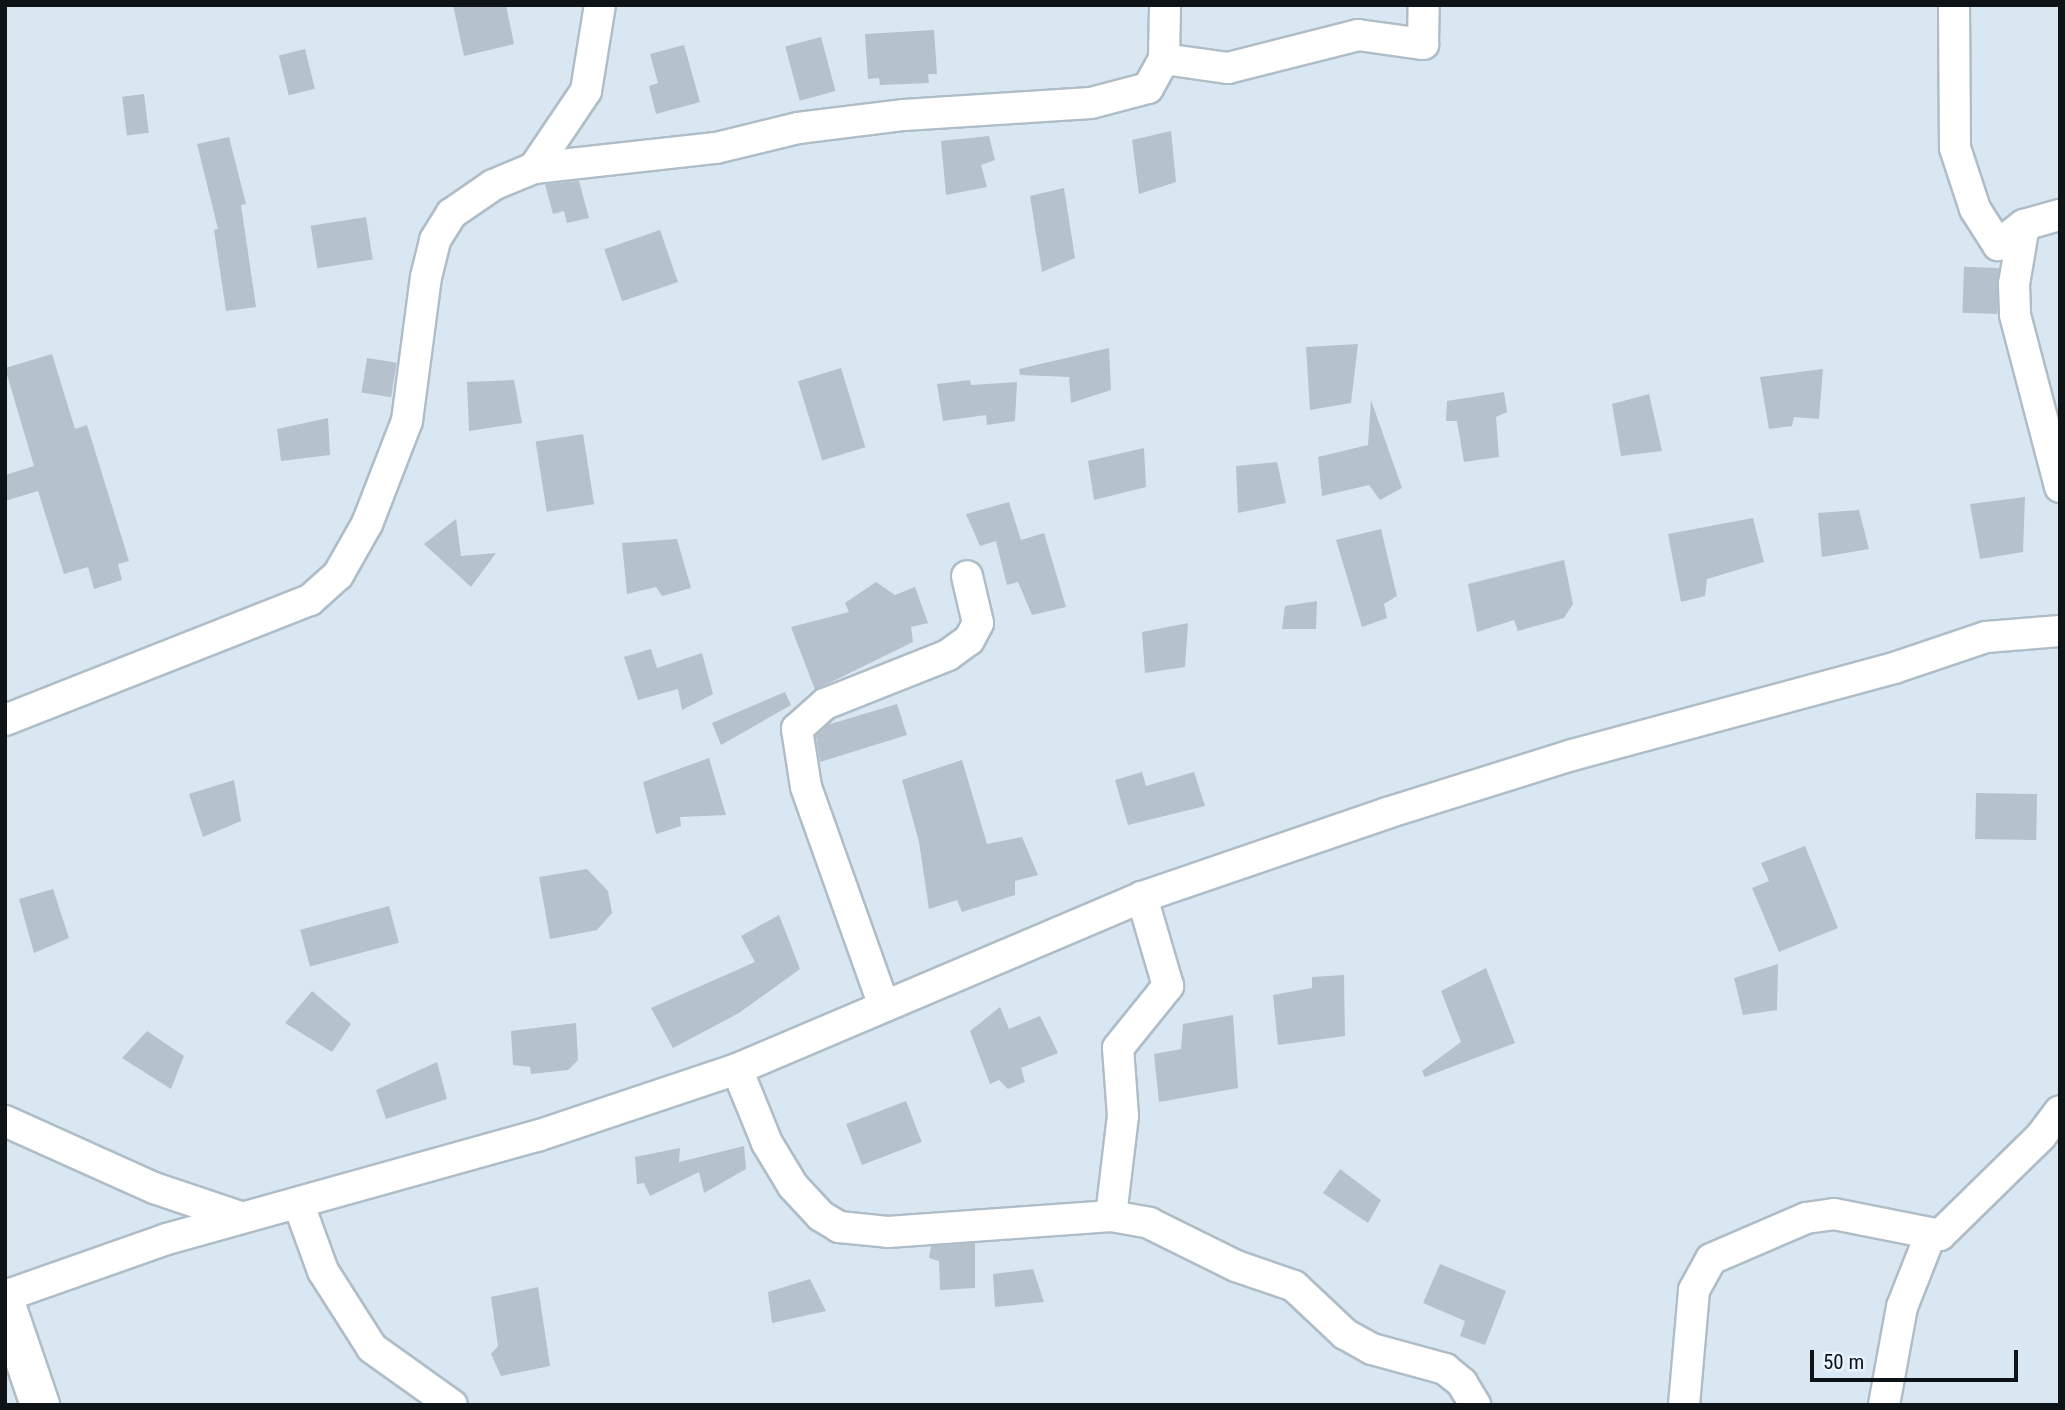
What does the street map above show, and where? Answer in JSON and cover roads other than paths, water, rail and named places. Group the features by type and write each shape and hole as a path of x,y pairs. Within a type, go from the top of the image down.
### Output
{"main road":[{"path":"5,1302 40,1405"}],"street":[{"path":"534,168 586,91 600,5"},
{"path":"5,720 297,605 338,575 367,524 407,421 426,277 435,240 452,214 493,185 534,168 716,148 798,128 904,115 1091,103 1148,88 1164,59 1165,5"},
{"path":"1164,59 1228,68 1358,35 1423,44 1424,5"},
{"path":"1954,5 1955,148 1975,209 1998,245 2014,284 2026,363 2060,487"},
{"path":"1998,245 2024,225 2060,215"},
{"path":"2014,284 2024,225"},
{"path":"884,1006 806,787 796,729 825,704 948,655 969,640 978,623 967,576"},
{"path":"5,1296 240,1217 299,1205 537,1136 737,1069 1142,897 1572,755 1894,668 1986,637 2060,631"},
{"path":"1111,1216 1123,1116 1118,1048 1168,986 1142,897"},
{"path":"737,1069 766,1143 793,1186 821,1216 839,1227 888,1232 1111,1216 1149,1223 1236,1266 1282,1280 1345,1334 1372,1349 1445,1369 1462,1383 1475,1405"},
{"path":"1684,1405 1694,1290 1711,1259 1806,1218 1834,1214 1930,1236 1953,1227 2060,1111"},
{"path":"5,1121 154,1188 240,1217"},
{"path":"299,1205 323,1271 372,1348 452,1405"},
{"path":"1884,1405 1902,1307 1930,1236"}]}
